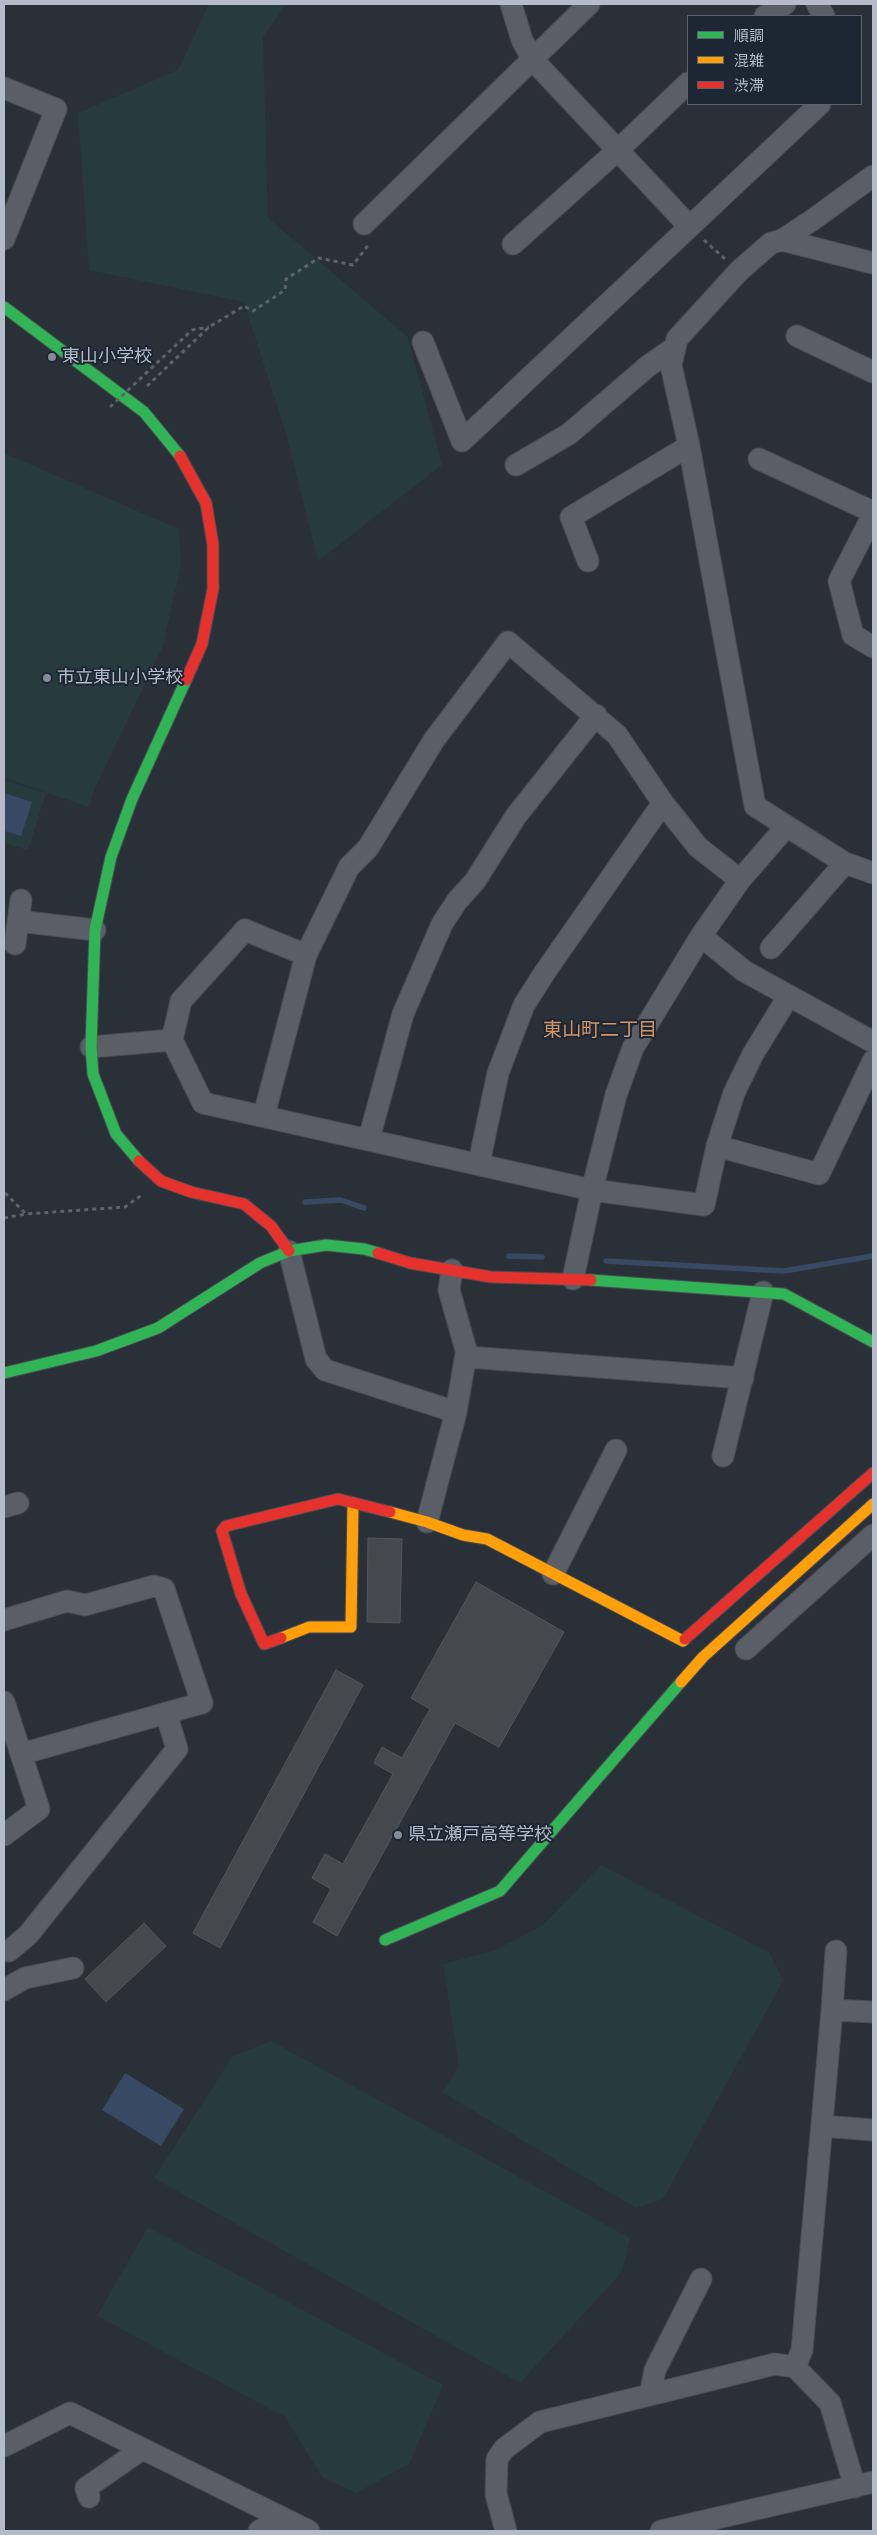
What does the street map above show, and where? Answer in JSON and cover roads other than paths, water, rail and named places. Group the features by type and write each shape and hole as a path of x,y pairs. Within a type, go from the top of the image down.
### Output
{"street":[{"path":"511,4 522,40 533,60 689,226"},
{"path":"364,224 589,4"},
{"path":"768,15 785,4"},
{"path":"817,4 823,15"},
{"path":"513,244 687,84"},
{"path":"4,88 56,109 4,239"},
{"path":"423,342 462,441 819,105"},
{"path":"873,176 782,240 771,244 739,271 677,339 671,365 689,446 755,806 845,863 873,873"},
{"path":"782,240 873,263"},
{"path":"4,307 144,412 180,455 206,503 213,544 213,589 202,644 132,799 110,857 95,930 91,1047 93,1074 105,1110 116,1134 132,1155 161,1180 191,1192 244,1204 271,1226 289,1251 316,1360 325,1370 456,1412"},
{"path":"797,336 873,372"},
{"path":"516,465 570,434 648,366 674,348"},
{"path":"588,561 570,516 689,446"},
{"path":"758,459 873,514 839,580 853,635 873,647"},
{"path":"264,1115 306,955 350,867 368,848 434,740 508,642 596,715 617,735 663,803 698,847 740,880"},
{"path":"369,1139 403,1014 442,924 457,901 475,881 516,816 596,715"},
{"path":"478,1162 498,1073 524,1005 663,803"},
{"path":"573,1280 592,1190 616,1095 632,1048 701,936 740,880 786,827"},
{"path":"771,948 845,863"},
{"path":"15,944 20,910 95,930"},
{"path":"306,955 245,930 181,1001 172,1040 202,1103 478,1162 592,1190 704,1205 717,1146 738,1086 753,1054 788,997"},
{"path":"701,936 744,972 873,1042"},
{"path":"91,1047 172,1040"},
{"path":"717,1146 819,1174 873,1061"},
{"path":"4,1374 96,1351 158,1328 260,1263 289,1251 326,1245 364,1249 410,1263 491,1277 573,1280 784,1294 873,1342"},
{"path":"452,1270 449,1290 468,1357"},
{"path":"723,1456 763,1292"},
{"path":"427,1522 456,1412 466,1354 468,1357 743,1378"},
{"path":"553,1574 616,1450"},
{"path":"353,1503 351,1627 309,1626 264,1644 241,1594 222,1528 338,1499 427,1522 463,1535 487,1539 683,1641 873,1473"},
{"path":"385,1940 500,1891 703,1657 873,1504"},
{"path":"746,1649 873,1535"},
{"path":"4,1620 67,1601 85,1605 154,1586 164,1588 202,1704 21,1754"},
{"path":"4,1702 39,1808 4,1835"},
{"path":"26,1978 6,1948 28,1935 177,1749 166,1713"},
{"path":"795,2367 802,2350 836,1951"},
{"path":"4,1990 26,1978 74,1968"},
{"path":"832,2010 873,2012"},
{"path":"822,2126 873,2130"},
{"path":"650,2395 655,2370 701,2279"},
{"path":"506,2531 496,2494 497,2459 504,2449 540,2422 775,2364 795,2367 830,2403 864,2484 661,2531"},
{"path":"4,2446 70,2413 309,2531"},
{"path":"89,2497 86,2488 142,2450"},
{"path":"259,2531 283,2519"}],"water":[{"path":"4,793 32,802 21,836 4,831"},
{"path":"125,2073 184,2109 161,2146 102,2110"}],"waterway":[{"path":"305,1202 341,1200 364,1208"},
{"path":"509,1256 542,1257"},
{"path":"606,1261 784,1271 873,1256"}],"place":[{"name":"東山小学校","path":"52,357"},
{"name":"市立東山小学校","path":"47,678"},
{"name":"県立瀬戸高等学校","path":"398,1835"}],"district":[{"name":"東山町二丁目","path":"600,1031"}]}
